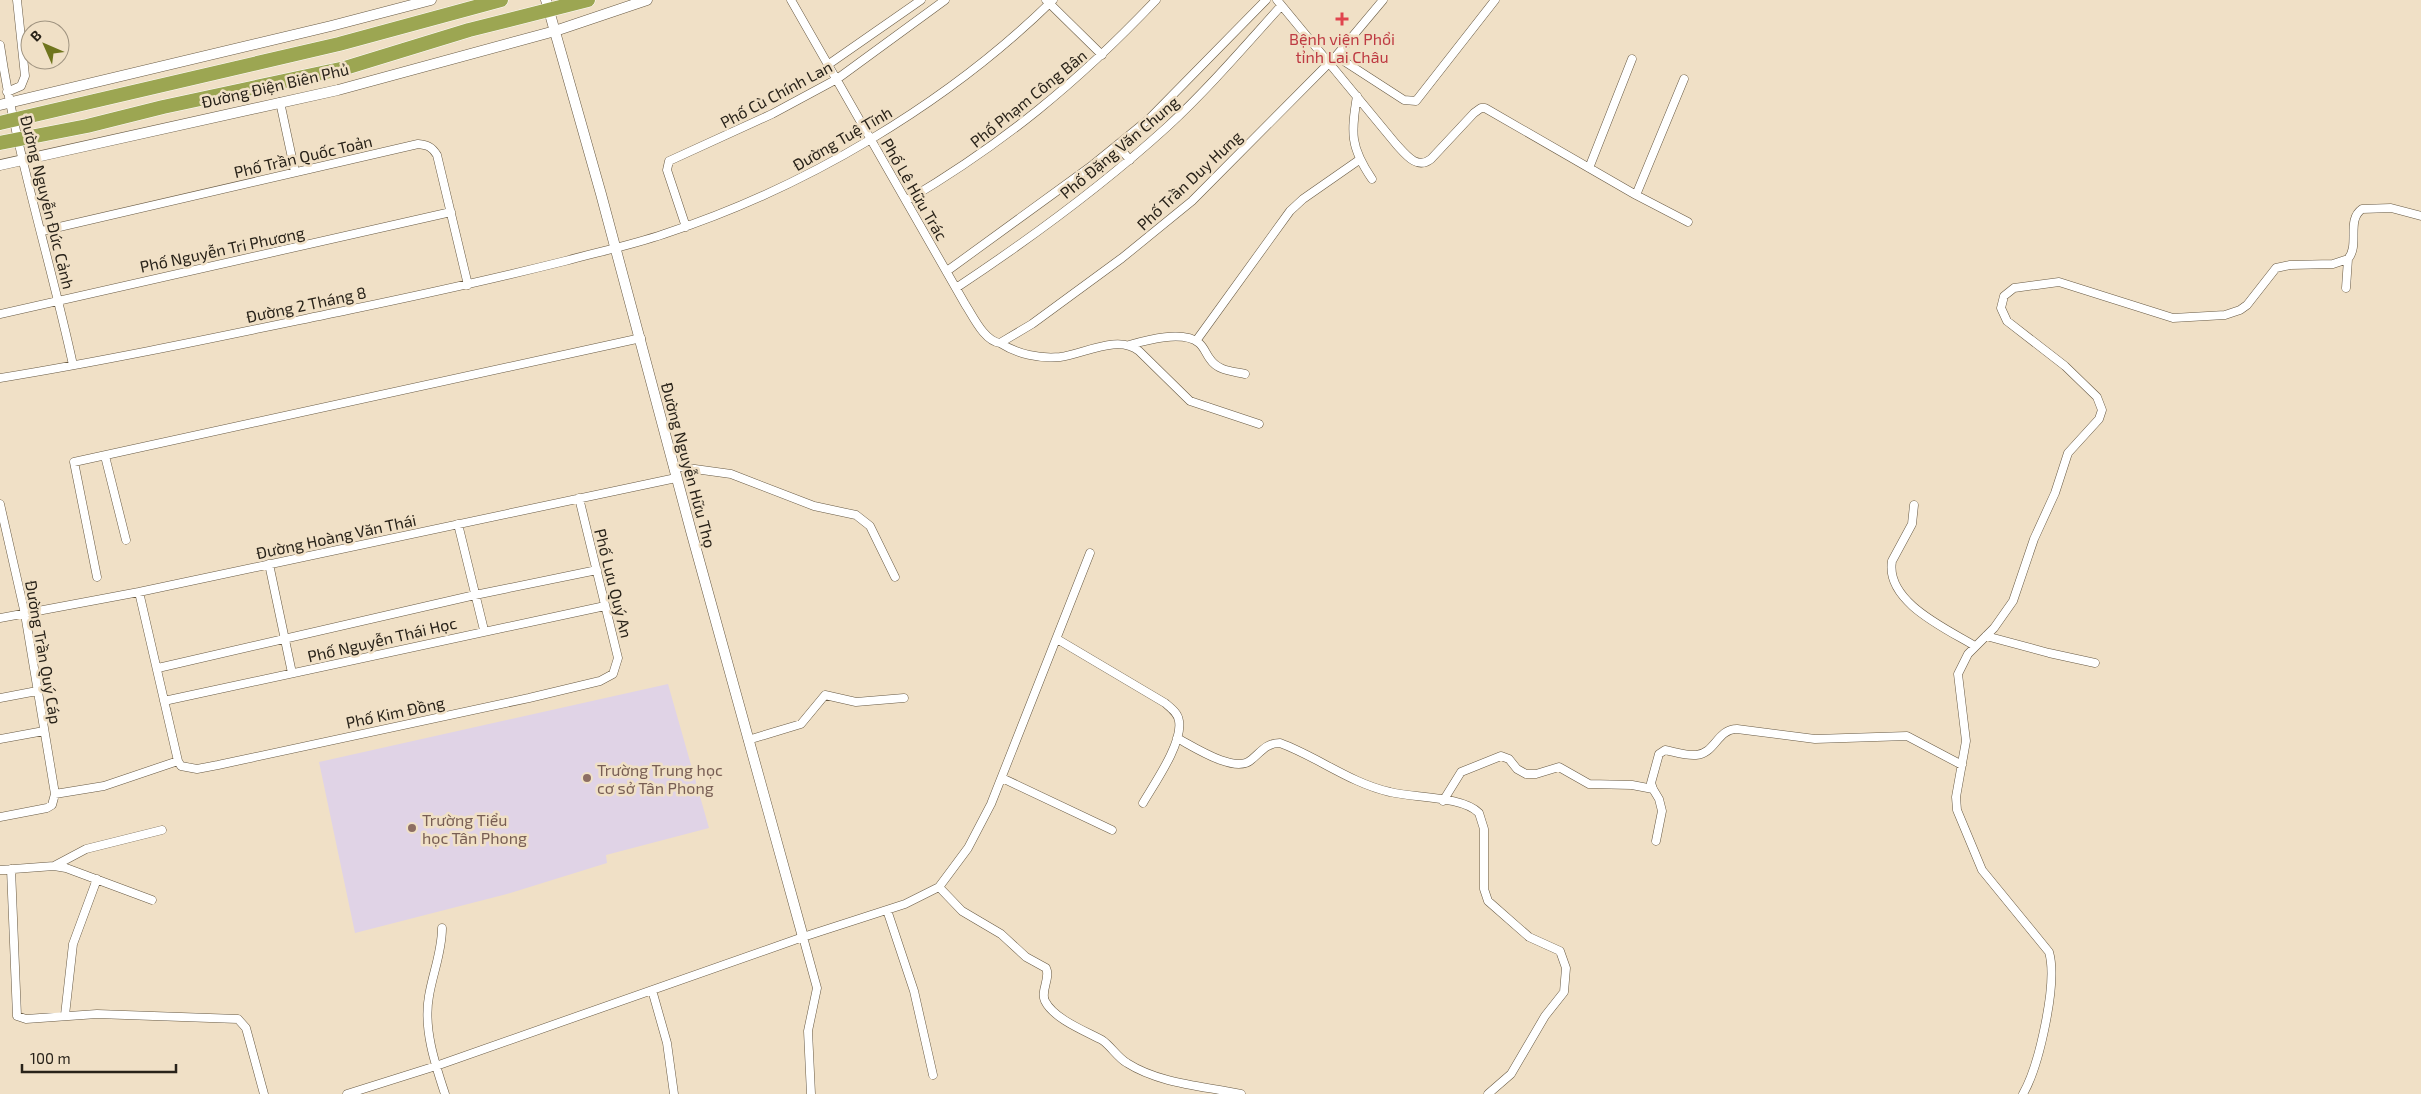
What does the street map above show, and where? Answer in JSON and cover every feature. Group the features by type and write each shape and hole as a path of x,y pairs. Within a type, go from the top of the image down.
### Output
{"highway":[{"name":"Đường Điện Biên Phủ","path":"6,121 339,44 501,0"},
{"name":"Đường Điện Biên Phủ","path":"0,143 87,126 163,107 345,68 548,5 588,0"}],"street":[{"path":"5,100 20,86 25,76 17,0"},
{"path":"5,100 331,26 430,0"},
{"name":"Đường Điện Biên Phủ","path":"0,165 338,90 556,31 647,0"},
{"name":"Phố Cù Chính Lan","path":"829,64 921,0"},
{"name":"Phố Cù Chính Lan","path":"686,227 667,170 670,161 772,114 837,79 945,0"},
{"name":"Phố Phạm Công Bân","path":"906,201 993,146 1062,92 1102,55 1156,0"},
{"name":"Phố Đặng Văn Chung","path":"947,271 1017,222 1117,145 1187,83 1266,0"},
{"name":"Phố Trần Duy Hưng","path":"1000,343 1032,324 1162,227 1222,171 1336,56 1383,0"},
{"path":"1336,56 1404,100 1416,101 1495,0"},
{"path":"1049,1 1102,55"},
{"name":"Đường Tuệ Tĩnh","path":"616,248 686,227 754,201 787,185 869,139 944,90 980,63 1049,1"},
{"name":"Phố Lê Hữu Trác","path":"795,2 869,139 956,288 977,322 989,337 1000,343"},
{"path":"1279,3 1396,144 1412,160 1421,164 1431,159 1481,108 1491,111 1636,195 1688,222"},
{"name":"Phố Đặng Văn Chung","path":"956,288 1024,242 1130,160 1198,98 1279,3"},
{"name":"Đường Nguyễn Hữu Thọ","path":"548,5 641,338 676,478 803,937"},
{"name":"Đường Nguyễn Đức Cảnh","path":"0,46 6,121 17,140 42,231 73,365"},
{"path":"1590,168 1632,59"},
{"path":"1636,195 1684,79"},
{"path":"1357,96 1353,138 1359,160 1372,179"},
{"path":"280,102 295,172"},
{"name":"Phố Trần Quốc Toản","path":"42,231 418,144 430,146 437,155 468,285"},
{"path":"1117,145 1130,160"},
{"path":"1196,341 1290,211 1303,199 1359,160"},
{"path":"2346,288 2348,259 2353,251 2355,216 2362,209 2391,208 2421,216"},
{"name":"Phố Nguyễn Tri Phương","path":"0,314 59,299 451,212"},
{"name":"Đường 2 Tháng 8","path":"0,378 165,348 468,285 616,248"},
{"path":"2023,1094 2030,1081 2050,998 2052,962 2049,952 1978,862 1957,810 1956,797 1966,741 1958,674 1964,659 2001,619 2019,589 2034,539 2055,493 2068,453 2099,419 2102,410 2097,397 2065,366 2003,317 2001,308 2006,293 2014,288 2059,282 2173,318 2225,315 2240,310 2247,305 2276,268 2290,265 2333,264 2348,259"},
{"path":"1000,343 1022,353 1052,358 1103,347 1130,345 1164,337 1176,337 1196,341 1214,364 1226,370 1245,374"},
{"path":"97,577 74,462 641,338"},
{"path":"1130,345 1139,351 1190,401 1259,424"},
{"path":"105,456 126,540"},
{"path":"673,466 731,474 814,506 856,515 870,526 895,576"},
{"name":"Đường Hoàng Văn Thái","path":"0,618 139,592 676,478"},
{"name":"Phố Lưu Quý An","path":"579,498 618,658 613,674"},
{"name":"Đường Trần Quý Cáp","path":"0,504 24,614 55,794 52,804 35,812 0,817"},
{"path":"1914,505 1912,524 1892,561 1891,567 1895,581 1908,602 1921,614 1975,646"},
{"path":"458,524 484,630"},
{"path":"347,1094 436,1066 803,937 887,910 918,899 939,886 972,841 1002,778 1090,553"},
{"path":"269,564 292,673"},
{"name":"Phố Nguyễn Thái Học","path":"158,668 475,595 597,570"},
{"path":"55,794 104,786 179,763 139,592"},
{"name":"Phố Nguyễn Thái Học","path":"164,701 484,630 605,606"},
{"path":"1986,636 2095,663"},
{"path":"1057,639 1165,703 1173,710 1179,721 1177,738 1160,774 1143,803"},
{"name":"Phố Kim Đồng","path":"179,763 197,769 218,765 529,698 600,681 613,674"},
{"path":"0,698 37,690"},
{"path":"748,740 801,724 825,695 856,702 904,698"},
{"path":"1652,790 1653,773 1661,751 1702,754 1722,734 1733,729 1815,739 1908,736 1921,741 1962,765"},
{"path":"0,739 44,732"},
{"path":"1177,738 1222,760 1242,766 1270,744 1280,743 1374,788 1464,803 1475,808 1482,817 1484,829 1484,889 1491,905 1529,937 1560,951 1566,968 1566,986 1561,998 1545,1016 1511,1074 1488,1094"},
{"path":"1443,801 1461,772 1500,756 1509,759 1517,769 1526,774 1536,774 1559,767 1590,784 1632,785 1652,790 1659,799 1662,811 1656,841"},
{"path":"1002,778 1112,830"},
{"path":"54,866 86,849 162,830"},
{"path":"0,870 54,866 72,870 152,900"},
{"path":"11,869 15,946 15,1011 17,1016 26,1019 65,1015 116,1014 238,1019 246,1028 264,1094"},
{"path":"65,1015 73,944 97,879"},
{"path":"939,886 962,911 1001,934 1026,957 1046,968 1048,973 1044,995 1047,1004 1072,1025 1102,1041 1126,1063 1160,1077 1241,1094"},
{"path":"887,910 914,991 933,1075"},
{"path":"442,928 440,954 429,996 428,1010 436,1066 445,1094"},
{"path":"803,937 816,988 808,1030 811,1094"},
{"path":"652,990 667,1042 674,1094"}],"shaded area":[{"path":"668,684 709,828 606,855 607,863 507,894 355,933 319,762"}],"place":[{"name":"Bệnh viện Phổi tỉnh Lai Châu","path":"1342,19"},
{"name":"Trường Trung học cơ sở Tân Phong","path":"587,778"},
{"name":"Trường Tiểu học Tân Phong","path":"412,828"}]}
